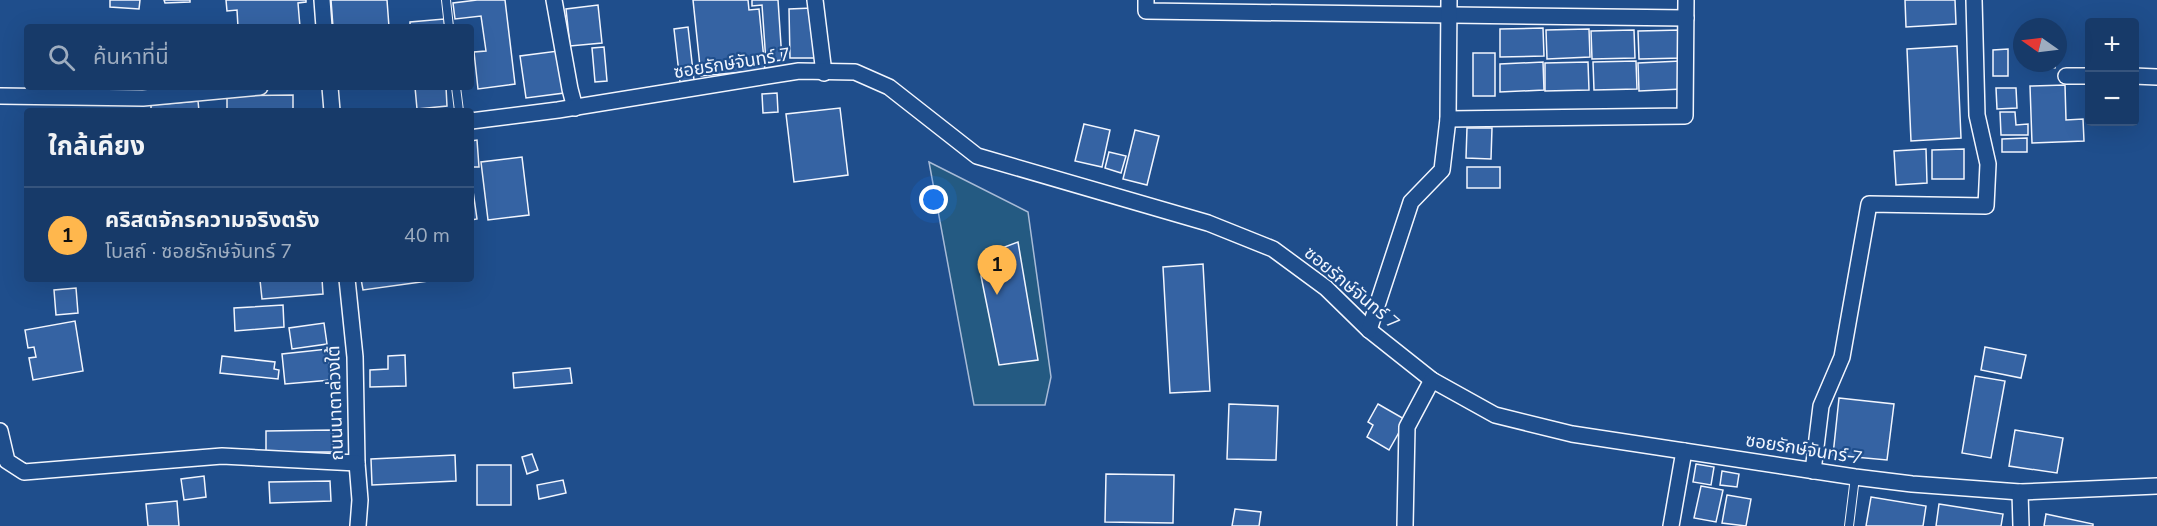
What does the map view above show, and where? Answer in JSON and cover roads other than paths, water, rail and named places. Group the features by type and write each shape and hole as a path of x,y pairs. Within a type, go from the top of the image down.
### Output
{"street":[{"path":"322,0 324,24"},
{"path":"554,0 575,108"},
{"path":"815,0 824,73"},
{"path":"1146,0 1146,11 1449,8 1686,18"},
{"path":"1448,119 1685,116 1686,0"},
{"path":"1813,471 1821,406 1842,357 1869,204 1986,206 1988,164 1977,115 1974,0"},
{"path":"1369,330 1411,202 1442,170 1448,119 1449,8"},
{"name":"ซอยรักษ์จันทร์ 7","path":"474,121 575,108 799,71 855,72 889,87 977,156 1208,223 1273,249 1326,288 1369,330 1432,380 1495,415 1572,434 1912,484 2020,492 2157,486"},
{"path":"2066,76 2085,76"},
{"path":"2139,76 2157,76"},
{"path":"0,96 143,98 228,90"},
{"path":"330,90 332,108"},
{"name":"ถนนนาตาล่วงใต้","path":"347,282 355,357 360,500 358,526"},
{"path":"1405,526 1407,427 1432,380"},
{"path":"0,431 7,462 24,472 222,456 357,463"},
{"path":"1671,526 1684,451"},
{"path":"2020,492 2021,526"}],"lane":[{"path":"446,0 449,24"},
{"path":"456,90 459,108"},
{"path":"1849,526 1855,477"}],"place":[{"name":"คริสตจักรความจริงตรัง","path":"997,295"}]}
